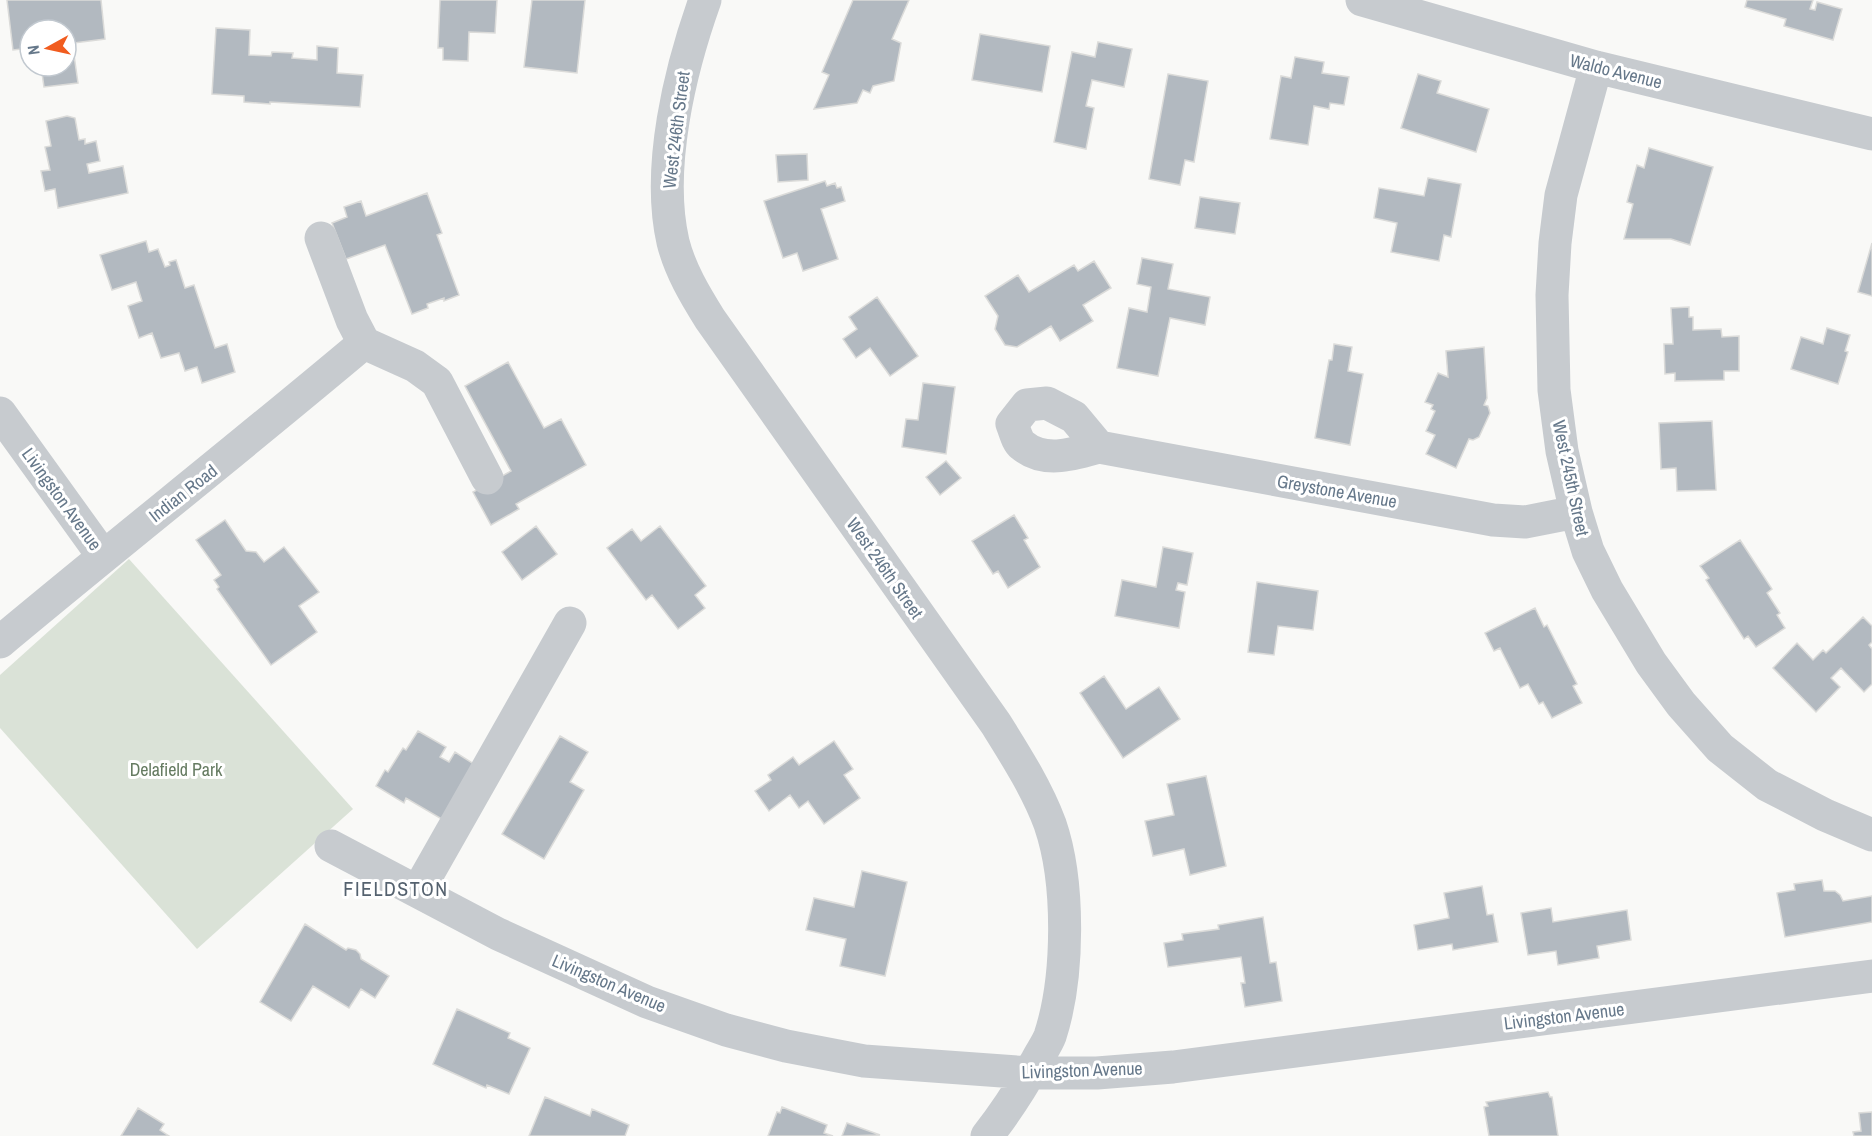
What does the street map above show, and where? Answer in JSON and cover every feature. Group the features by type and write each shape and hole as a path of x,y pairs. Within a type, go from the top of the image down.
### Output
{"street":[{"name":"West 246th Street","path":"705,0 688,49 676,103 667,199 673,242 687,282 710,320 996,724 1029,778 1050,825 1059,865 1065,917 1058,1002 1049,1037 1030,1073 1011,1105 987,1136"},
{"name":"Waldo Avenue","path":"1362,0 1596,67 1872,134"},
{"name":"West 245th Street","path":"1596,67 1561,195 1552,285 1554,390 1562,451 1575,512 1588,551 1627,626 1681,704 1719,748 1767,785 1825,815 1872,835"},
{"path":"321,238 352,320 364,343 415,366 437,382 487,478"},
{"name":"Indian Road","path":"0,642 243,445 364,343"},
{"name":"Livingston Avenue","path":"0,413 104,556"},
{"name":"Greystone Avenue","path":"1099,447 1493,520 1525,522 1575,512"},
{"path":"418,891 570,623"},
{"name":"Livingston Avenue","path":"331,846 498,934 647,1002 726,1029 786,1046 864,1061 1030,1073 1097,1073 1173,1067 1872,976"}],"green space":[{"name":"Delafield Park","path":"129,559 353,809 197,949 0,728 0,675"}],"building":[{"path":"7,0 101,0 105,39 78,42 78,18 18,18 18,49 13,50"},
{"path":"440,0 497,0 495,33 469,32 468,61 443,60 443,48 438,48"},
{"path":"532,0 585,0 577,73 524,67"},
{"path":"853,0 909,0 892,39 901,43 894,81 873,86 870,93 863,90 857,103 814,109 829,75 822,72"},
{"path":"1747,0 1813,0 1810,9 1815,10 1817,2 1842,9 1833,40 1784,26 1786,19 1745,7"},
{"path":"216,28 250,30 249,55 271,56 272,52 293,53 292,58 317,60 317,46 338,48 337,73 363,75 360,107 244,102 244,96 212,94"},
{"path":"980,34 1050,46 1042,92 972,80"},
{"path":"1098,42 1132,49 1124,87 1092,80 1086,106 1094,108 1086,149 1054,142 1072,52 1095,57"},
{"path":"1295,57 1324,62 1322,73 1349,77 1344,105 1330,103 1329,109 1314,106 1308,145 1270,139 1281,76 1291,78"},
{"path":"1168,74 1208,81 1194,162 1185,160 1180,185 1149,179"},
{"path":"1418,74 1441,81 1437,93 1489,109 1476,152 1401,128"},
{"path":"43,78 77,78 78,83 44,87"},
{"path":"67,116 75,118 79,140 85,139 85,144 96,141 100,161 87,164 89,173 123,166 128,193 58,208 55,189 45,191 41,171 50,170 45,147 51,146 46,121"},
{"path":"1649,148 1713,167 1690,245 1671,239 1624,239 1633,204 1627,202 1637,165 1644,168"},
{"path":"807,154 808,180 778,182 776,155"},
{"path":"1428,178 1461,184 1451,237 1444,235 1439,261 1391,252 1397,223 1374,218 1379,188 1424,196"},
{"path":"825,181 827,186 835,183 837,188 841,187 845,201 821,209 838,259 803,271 797,253 783,258 764,201"},
{"path":"427,193 442,233 437,235 459,295 427,304 428,308 412,314 385,245 346,259 332,223 347,217 344,207 361,201 366,216"},
{"path":"1200,197 1240,203 1235,234 1195,228"},
{"path":"146,241 149,252 158,249 165,267 170,265 169,262 176,260 185,288 194,285 215,348 227,344 235,372 202,383 197,367 185,371 179,353 161,358 152,333 139,338 128,306 142,301 136,282 112,290 100,255"},
{"path":"1872,243 1872,296 1858,292"},
{"path":"1142,258 1173,264 1168,289 1210,297 1205,325 1170,318 1158,376 1117,368 1129,308 1147,312 1151,287 1137,284"},
{"path":"1094,261 1111,288 1083,305 1093,321 1060,341 1051,326 1017,347 1005,345 995,329 998,316 985,296 1018,275 1029,292 1074,265 1078,271"},
{"path":"877,297 918,356 890,376 870,348 856,358 843,339 857,329 849,317"},
{"path":"1689,307 1689,317 1693,317 1693,330 1721,329 1722,337 1739,336 1739,371 1724,371 1724,380 1675,381 1675,373 1665,374 1664,344 1673,344 1671,308"},
{"path":"1827,328 1850,335 1845,351 1848,352 1838,384 1791,369 1801,337 1823,344"},
{"path":"1334,344 1352,347 1348,371 1363,374 1350,445 1315,438"},
{"path":"1484,347 1487,398 1484,405 1488,406 1490,413 1479,437 1469,439 1456,468 1426,454 1435,435 1426,431 1435,411 1431,409 1433,405 1425,402 1438,373 1448,377 1446,351"},
{"path":"508,362 544,428 561,419 586,465 516,504 519,509 491,525 473,492 511,471 465,386"},
{"path":"923,383 955,387 946,454 902,447 906,419 918,420"},
{"path":"1712,421 1716,490 1677,491 1676,468 1661,469 1659,423"},
{"path":"946,461 961,478 940,495 926,477"},
{"path":"1014,515 1028,538 1024,540 1040,567 1008,588 998,571 993,574 972,541"},
{"path":"225,520 246,551 256,552 264,562 284,547 319,592 299,606 317,632 271,665 217,589 219,587 214,580 221,575 196,540"},
{"path":"536,526 557,554 522,580 502,552"},
{"path":"660,526 706,586 695,595 705,608 678,629 652,595 646,600 607,548 632,529 641,541"},
{"path":"1740,540 1772,589 1767,593 1780,613 1777,615 1785,628 1756,647 1748,636 1744,639 1706,580 1709,578 1700,566"},
{"path":"1163,547 1193,553 1187,585 1178,583 1176,590 1185,592 1179,628 1115,616 1122,580 1156,587"},
{"path":"1257,582 1318,591 1313,630 1278,626 1274,655 1248,652"},
{"path":"1535,608 1544,627 1547,625 1577,684 1573,686 1582,703 1552,718 1543,702 1539,704 1528,684 1520,688 1500,648 1494,651 1485,633"},
{"path":"1863,617 1872,626 1872,642 1869,645 1872,649 1872,684 1864,692 1841,668 1831,678 1840,687 1816,712 1773,668 1797,643 1813,660 1823,650 1826,653"},
{"path":"1104,676 1126,709 1159,687 1180,719 1123,758 1080,693"},
{"path":"418,731 446,747 440,757 449,762 455,752 477,766 445,821 406,798 404,803 376,786 385,770 388,772 403,748 406,750"},
{"path":"560,736 588,752 570,782 584,790 544,859 502,834"},
{"path":"834,741 853,769 844,775 860,798 824,824 808,801 799,808 790,795 769,811 755,791 771,780 768,775 793,757 799,765"},
{"path":"1206,776 1226,866 1190,875 1184,849 1153,856 1145,821 1174,815 1167,784"},
{"path":"862,871 907,882 885,976 840,966 846,939 806,930 814,898 854,907"},
{"path":"1822,880 1824,891 1835,891 1843,901 1872,896 1872,922 1785,937 1777,893 1795,890 1794,884"},
{"path":"1482,886 1487,915 1493,914 1498,942 1453,950 1452,944 1418,950 1414,925 1449,918 1444,893"},
{"path":"1551,908 1553,922 1627,910 1631,940 1597,946 1599,958 1558,965 1556,951 1528,955 1521,913"},
{"path":"1263,917 1270,963 1276,962 1282,1001 1245,1007 1241,983 1245,983 1241,957 1168,967 1164,943 1183,940 1182,934 1219,929 1218,925"},
{"path":"305,924 346,950 348,948 356,950 361,959 389,976 375,998 361,989 349,1008 313,986 291,1021 260,1002"},
{"path":"457,1009 510,1033 508,1038 530,1048 509,1094 487,1085 486,1088 433,1064"},
{"path":"1548,1092 1552,1097 1558,1136 1489,1136 1484,1107 1488,1106 1486,1102"},
{"path":"545,1097 590,1116 592,1109 629,1125 625,1136 529,1136"},
{"path":"782,1107 827,1125 824,1133 833,1136 768,1136 777,1112 780,1113"},
{"path":"138,1108 164,1124 160,1130 169,1136 121,1136"},
{"path":"1872,1112 1872,1136 1854,1136 1853,1132 1861,1131 1859,1113"},
{"path":"847,1123 880,1135 842,1136"}],"district":[{"name":"FIELDSTON","path":"396,888"}]}
